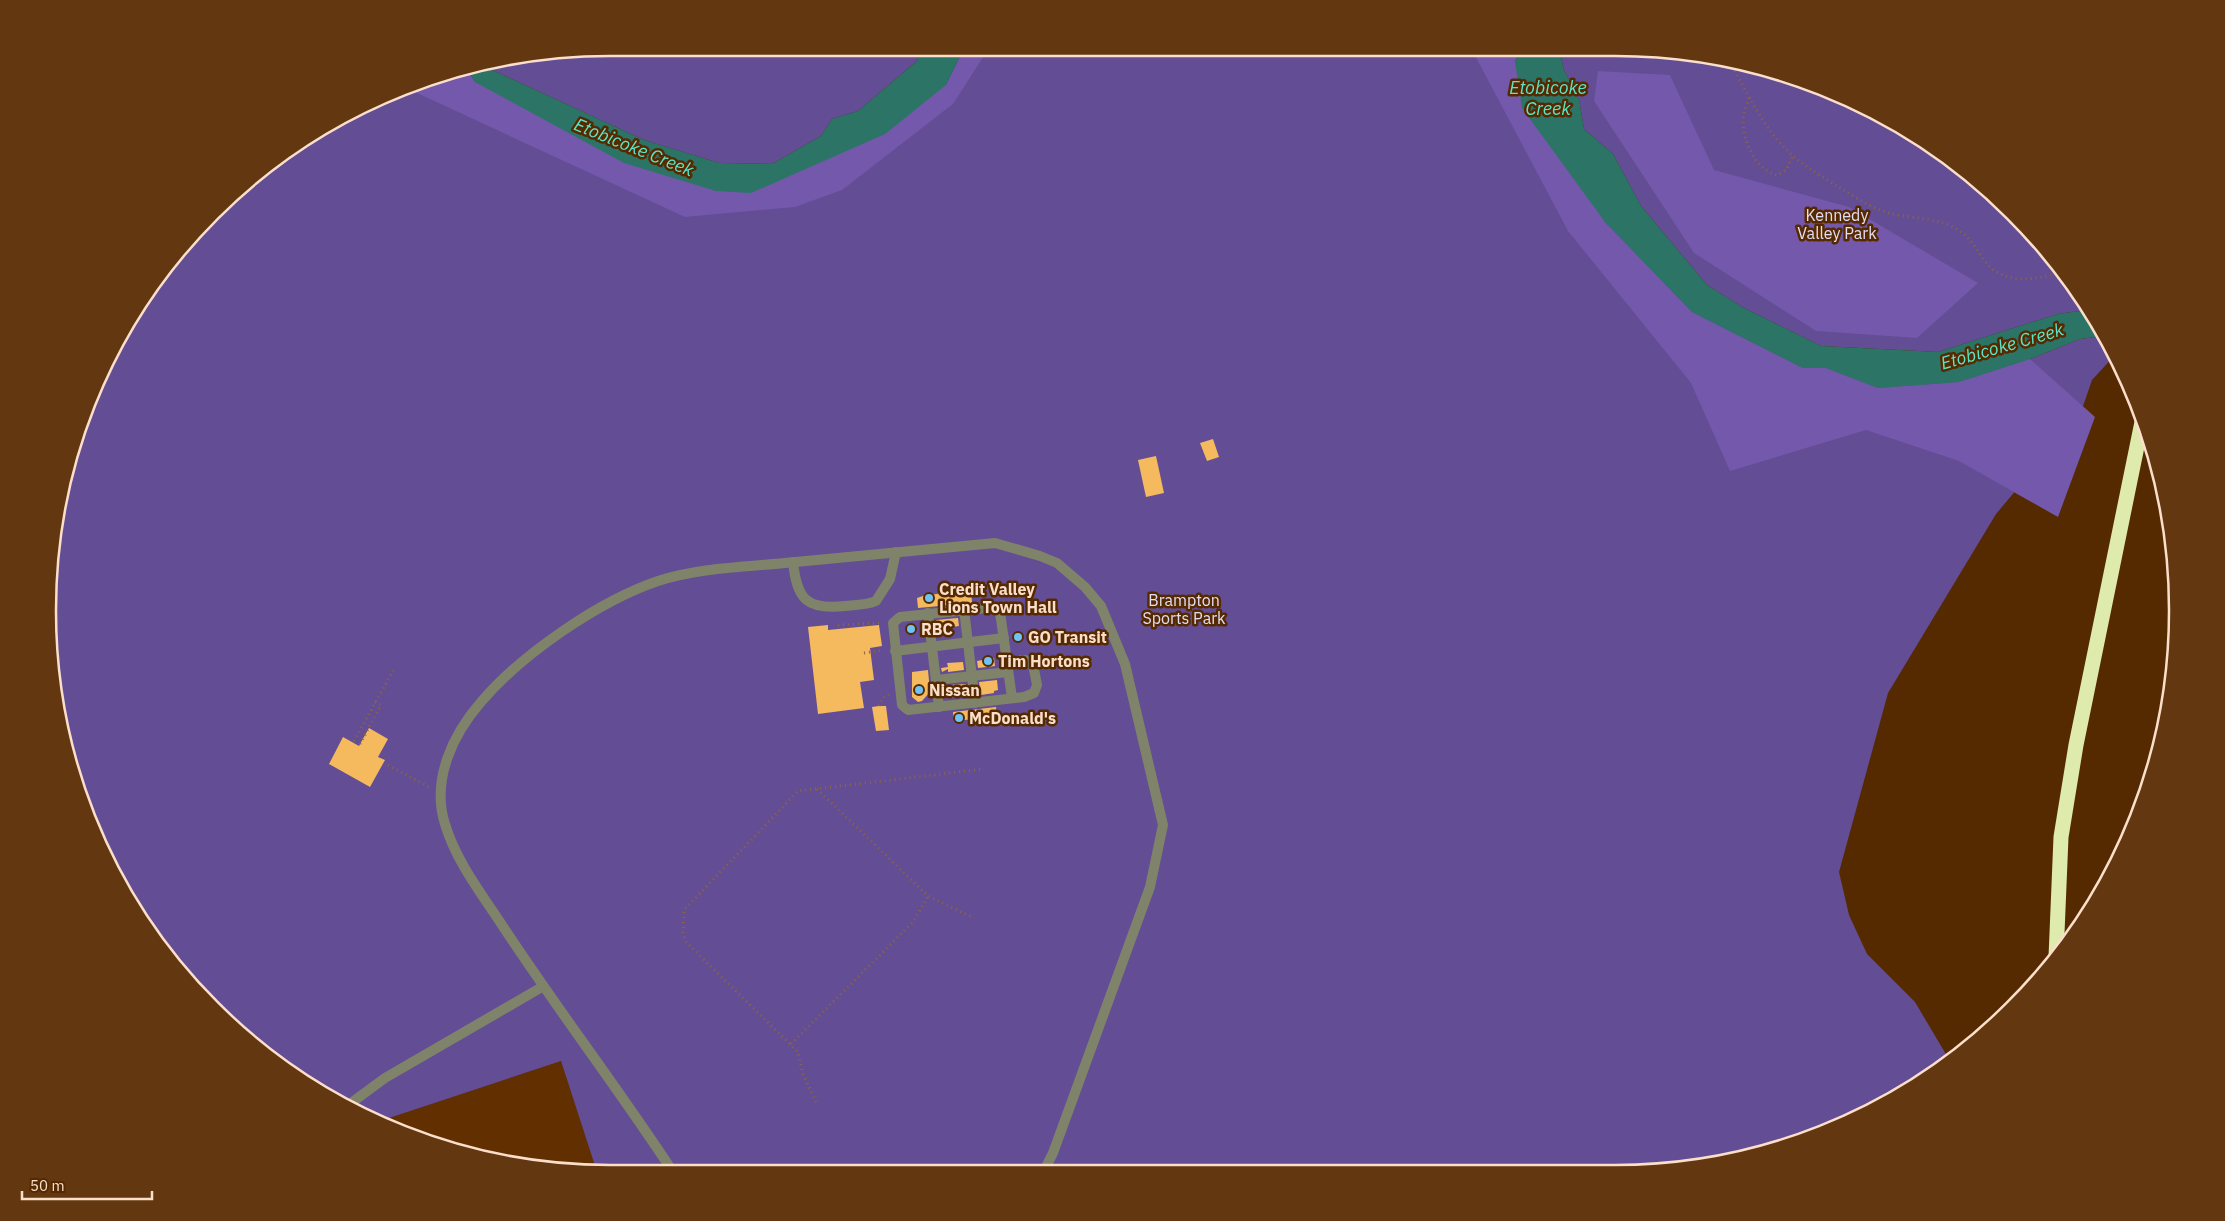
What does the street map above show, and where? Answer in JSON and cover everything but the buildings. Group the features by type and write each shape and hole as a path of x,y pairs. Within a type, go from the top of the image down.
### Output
{"highway":[{"path":"2056,945 2061,837 2076,746 2140,434"}],"lane":[{"path":"668,1165 542,987 455,852 444,821 441,793 444,770 449,753 463,724 480,702 531,655 606,603 660,580 710,570 995,542 1057,563 1085,587 1101,606 1122,656 1163,825 1150,887 1047,1165"},
{"path":"793,562 795,581 804,597 818,607 828,608 876,601 890,579 896,552"},
{"path":"1007,661 1030,662 1034,666 1037,685 1032,695 1012,698 975,703 911,711 904,707 891,651 892,626 895,619 928,613 990,606 998,608 1012,698"},
{"path":"964,609 975,703"},
{"path":"928,613 939,707"},
{"path":"891,651 1004,638"},
{"path":"936,680 1008,672"},
{"path":"353,1101 386,1078 542,987"}],"path":[{"path":"1734,70 1768,127 1793,156 1878,210 1894,215 1934,220 1963,232 1983,259 1999,273 2010,278 2019,280 2036,279 2055,274"},
{"path":"1750,97 1743,118 1744,130 1748,145 1757,162 1769,173 1778,175 1786,170 1793,156"},
{"path":"837,617 839,627 884,623"},
{"path":"864,653 891,651"},
{"path":"354,741 394,669"},
{"path":"879,706 884,696 892,694"},
{"path":"360,744 381,706 375,702"},
{"path":"388,765 441,793"},
{"path":"816,1102 803,1074 801,1056 791,1044 689,946 683,933 682,918 684,910 795,794 803,790 984,769"},
{"path":"817,788 928,896 974,918"},
{"path":"791,1044 913,922 928,896"}],"shaded area":[{"path":"561,1061 595,1165 538,1160 502,1154 467,1146 388,1118"}],"green space":[{"path":"919,56 917,61 858,111 832,119 821,136 772,164 719,163 644,140 491,69 574,57"},
{"name":"Brampton Sports Park","path":"960,56 1517,56 1515,62 1605,222 1803,368 2030,359 2080,339 2096,337 2110,361 2092,380 2069,447 2053,446 1996,514 1888,693 1839,872 1849,915 1867,954 1915,1002 1946,1054 1892,1090 1860,1108 1827,1123 1758,1146 1723,1154 1651,1164 595,1165 561,1061 388,1118 365,1108 303,1071 245,1027 219,1002 171,948 131,888 113,856 98,823 75,754 67,719 57,647 57,574 67,502 75,467 98,398 113,365 131,333 171,273 194,245 245,194 303,150 365,113 398,98 467,75 470,74 475,82 716,191 946,85"},
{"path":"960,56 984,56 953,104 842,190 795,207 685,217 415,92 470,74 475,82 716,191 946,85"},
{"path":"1475,56 1517,56 1515,62 1605,222 1692,312 1803,368 1826,368 1878,388 1959,382 2030,359 2095,417 2058,517 1959,461 1866,430 1730,471 1691,383 1568,231"},
{"name":"Kennedy Valley Park","path":"1561,56 1651,57 1687,61 1758,75 1827,98 1860,113 1922,150 1980,194 2031,245 2054,273 2080,311 2058,314 1938,352 1821,346 1742,307 1707,285 1641,206 1613,154 1584,129 1579,99 1564,70"},
{"path":"1598,71 1670,75 1714,170 1849,207 1978,283 1917,338 1816,331 1694,253 1594,101"}],"water":[{"name":"Etobicoke Creek","path":"919,56 960,56 946,85 885,134 751,193 716,191 624,163 475,82 470,74 491,69 644,140 719,163 772,164 821,136 832,119 858,111 917,61"},
{"name":"Etobicoke Creek","path":"1517,56 1561,56 1564,70 1579,99 1584,129 1613,154 1641,206 1707,285 1742,307 1821,346 1938,352 2058,314 2080,311 2096,337 2080,339 2030,359 1959,382 1878,388 1826,368 1803,368 1692,312 1605,222 1522,108 1515,62"}],"place":[{"name":"Credit Valley Lions Town Hall","path":"929,598"},
{"name":"RBC","path":"911,629"},
{"name":"GO Transit","path":"1018,637"},
{"name":"Tim Hortons","path":"988,661"},
{"name":"Nissan","path":"919,690"},
{"name":"McDonald's","path":"959,718"}]}
